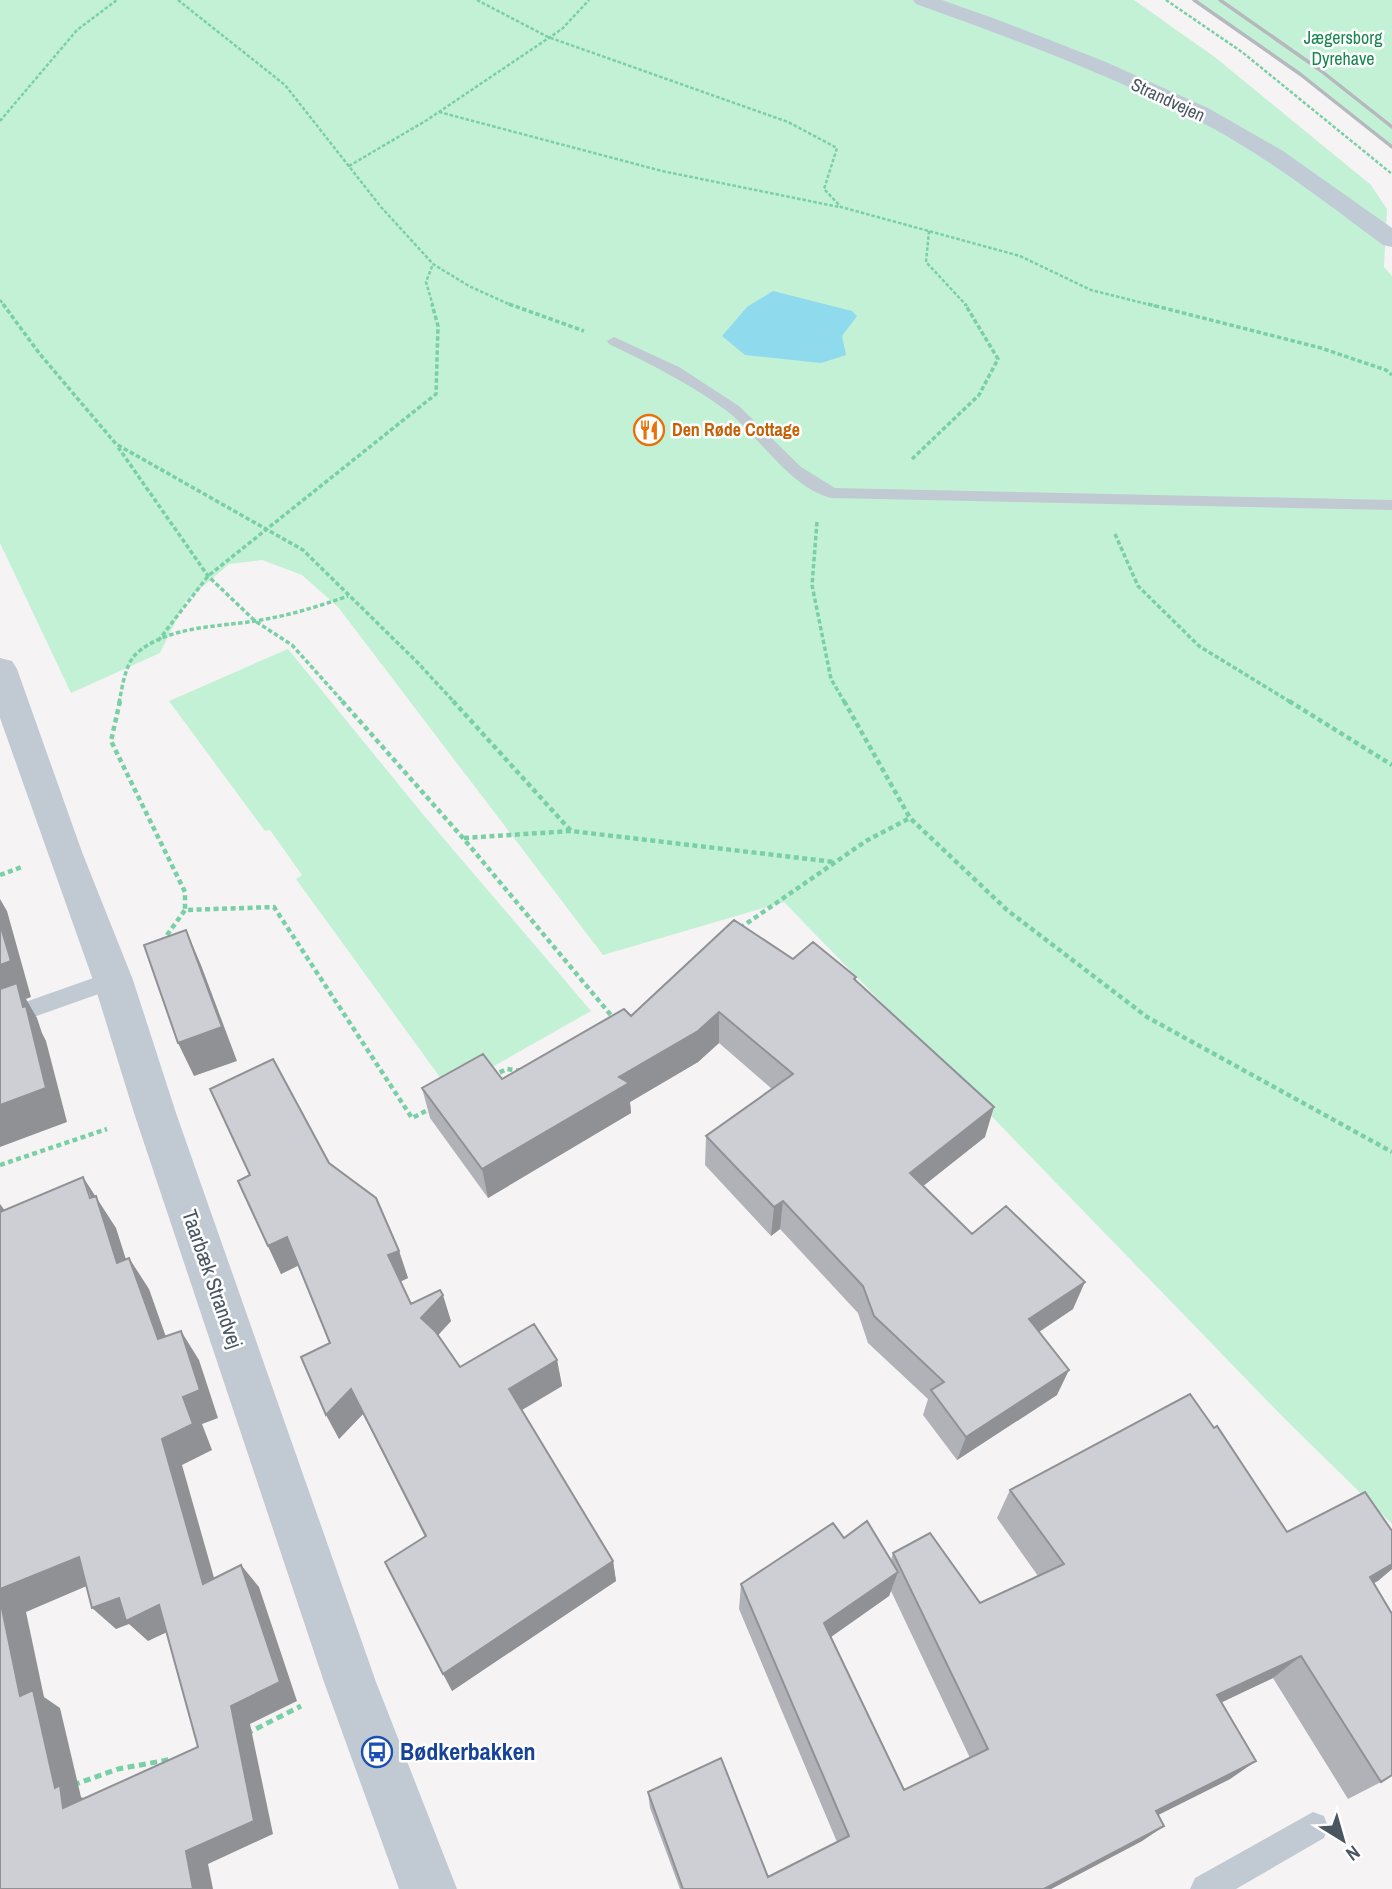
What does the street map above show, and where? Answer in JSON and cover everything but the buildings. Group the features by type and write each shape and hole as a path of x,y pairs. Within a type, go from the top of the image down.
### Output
{"main road":[{"name":"Strandvejen","path":"923,0 1035,40 1202,114 1307,177 1392,240"}],"street":[{"name":"Taarbæk Strandvej","path":"0,669 64,852 113,980 155,1113 350,1682 428,1889"}],"lane":[{"path":"614,341 674,370 734,409 795,470 831,493 1392,505"},
{"path":"0,1020 113,980"},
{"path":"1206,1889 1313,1827"}],"path":[{"path":"0,121 77,30 117,0"},
{"path":"178,0 285,85 432,264 469,286 512,306 614,341"},
{"path":"477,0 548,37 788,121 837,148 824,189 841,207"},
{"path":"349,166 439,112 562,29 589,0"},
{"path":"1166,0 1242,52 1392,174"},
{"path":"439,112 662,171 841,207 929,231 1020,257 1091,290 1321,348 1386,370 1392,375"},
{"path":"872,493 926,448 979,395 999,359 972,313 926,262 929,231"},
{"path":"158,640 208,576 436,394 438,326 426,282 432,264"},
{"path":"0,300 39,353 116,444 208,576 255,621 292,645 463,838 617,1024 627,1018"},
{"path":"116,444 303,550 418,663 571,831"},
{"path":"831,493 815,528 812,585 831,679 910,818 1007,910 1147,1017 1392,1152"},
{"path":"1099,498 1138,586 1199,646 1392,765"},
{"path":"161,944 185,910 185,892 111,741 124,681 135,654 158,640 195,628 255,621 312,609 348,596"},
{"path":"738,930 866,841 910,818"},
{"path":"463,838 571,831 836,862"},
{"path":"185,910 274,907 412,1118 436,1106"},
{"path":"483,1081 507,1069 534,1073"},
{"path":"0,1166 155,1113"},
{"path":"242,1736 350,1682"},
{"path":"66,1787 118,1769 180,1758"}],"green space":[{"path":"0,0 1134,0 1216,58 1371,185 1387,209 1384,267 1392,276 1392,1524 1282,1416 784,902 603,955 338,607 302,575 262,560 229,564 185,602 160,653 71,693 0,543"},
{"name":"Jægersborg Dyrehave","path":"1194,0 1392,0 1392,147 1300,74"},
{"path":"288,649 421,812 591,1011 450,1091 296,879 302,875 270,830 265,831 169,701"}],"water":[{"path":"773,291 852,311 857,316 842,336 846,355 821,363 745,355 722,336 747,307"}],"railway":[{"path":"1194,0 1300,74 1392,147"},
{"path":"1220,0 1320,70 1392,127"}],"place":[{"name":"Den Røde Cottage","path":"649,430"},
{"name":"Bødkerbakken","path":"377,1752"}]}
